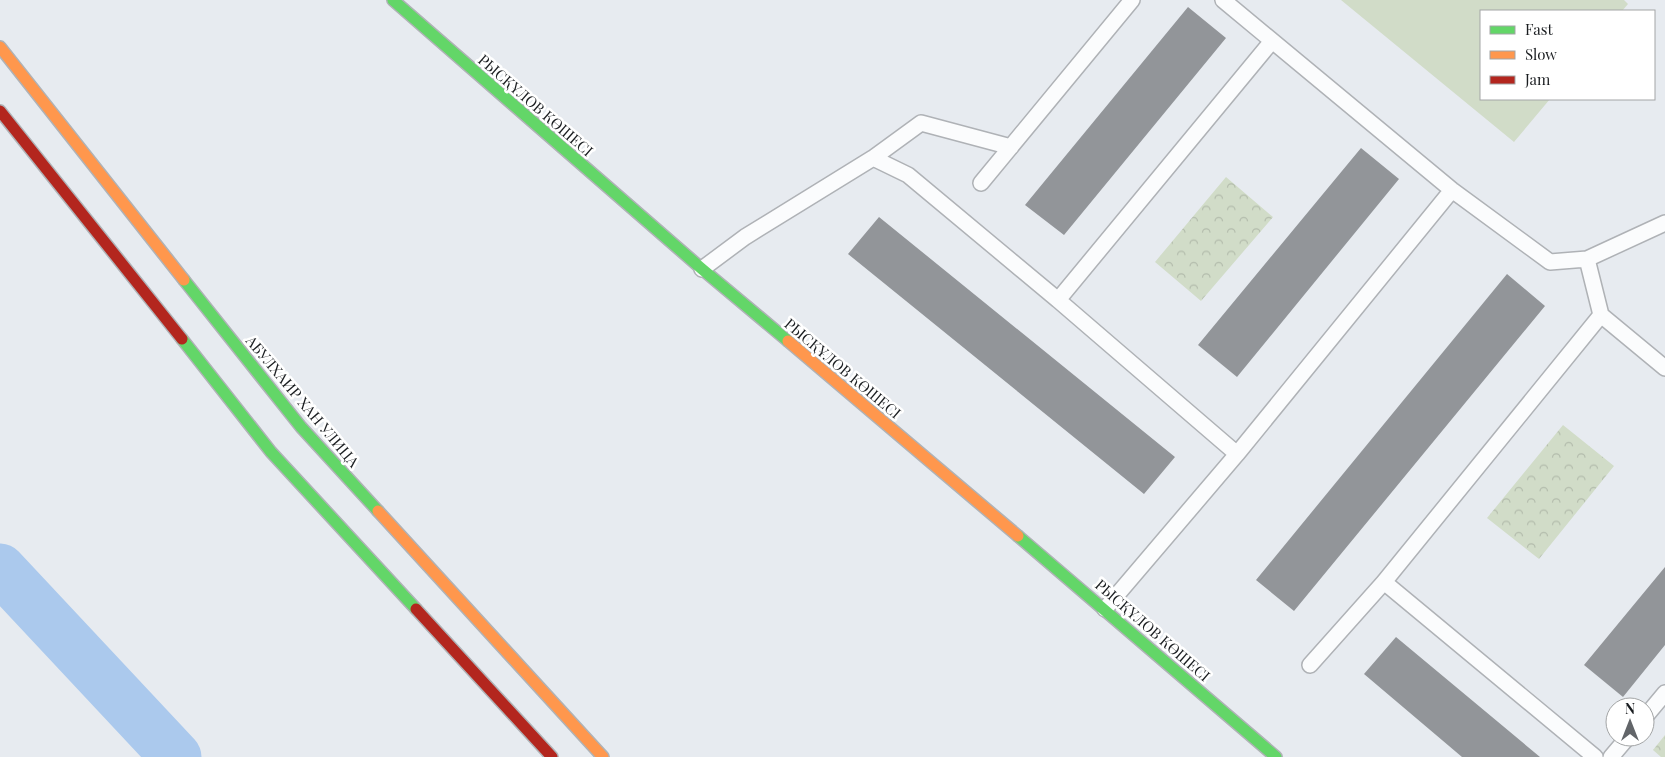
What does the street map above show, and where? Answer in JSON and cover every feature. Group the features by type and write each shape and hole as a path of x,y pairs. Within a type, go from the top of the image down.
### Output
{"street":[{"name":"РЫСҚҰЛОВ КӨШЕСІ","path":"393,0 702,269 1105,609 1276,757"},
{"name":"АБУЛХАИР ХАН УЛИЦА","path":"0,48 301,427 603,757"},
{"path":"0,111 271,452 552,757"}],"lane":[{"path":"981,183 1132,0"},
{"path":"1223,0 1452,190 1550,262 1587,259 1665,223"},
{"path":"1058,300 1272,41"},
{"path":"702,269 746,237 873,158 920,123 1011,147"},
{"path":"873,158 908,175 1058,300 1236,454"},
{"path":"1105,609 1236,454 1452,190"},
{"path":"1587,259 1601,315 1665,368"},
{"path":"1310,666 1384,582 1601,315"},
{"path":"1384,582 1595,757"},
{"path":"1655,705 1665,693"},
{"path":"1611,757 1620,747"}],"green space":[{"path":"1341,0 1624,0 1628,4 1623,10 1480,10 1480,100 1549,100 1514,142"},
{"path":"1226,177 1273,217 1201,301 1155,262"},
{"path":"1563,425 1614,466 1539,559 1487,518"},
{"path":"1665,735 1665,757 1661,757 1653,750"}],"building":[{"path":"1188,7 1226,38 1064,235 1025,205"},
{"path":"1361,148 1399,179 1237,377 1198,345"},
{"path":"879,217 1175,457 1144,494 848,254"},
{"path":"1507,274 1545,306 1294,611 1256,580"},
{"path":"1665,567 1665,645 1623,697 1584,665"},
{"path":"1396,637 1540,757 1462,757 1364,674"}],"waterway":[{"path":"0,569 176,757"}],"traffic: fast":[{"path":"393,0 702,269 788,341"},
{"path":"184,280 301,427 378,511"},
{"path":"182,339 271,452 416,609"},
{"path":"1018,536 1276,757"}],"traffic: slow":[{"path":"0,47 184,280"},
{"path":"788,341 1018,536"},
{"path":"378,511 603,757"}],"traffic: jam":[{"path":"0,111 182,339"},
{"path":"416,609 552,757"}]}
